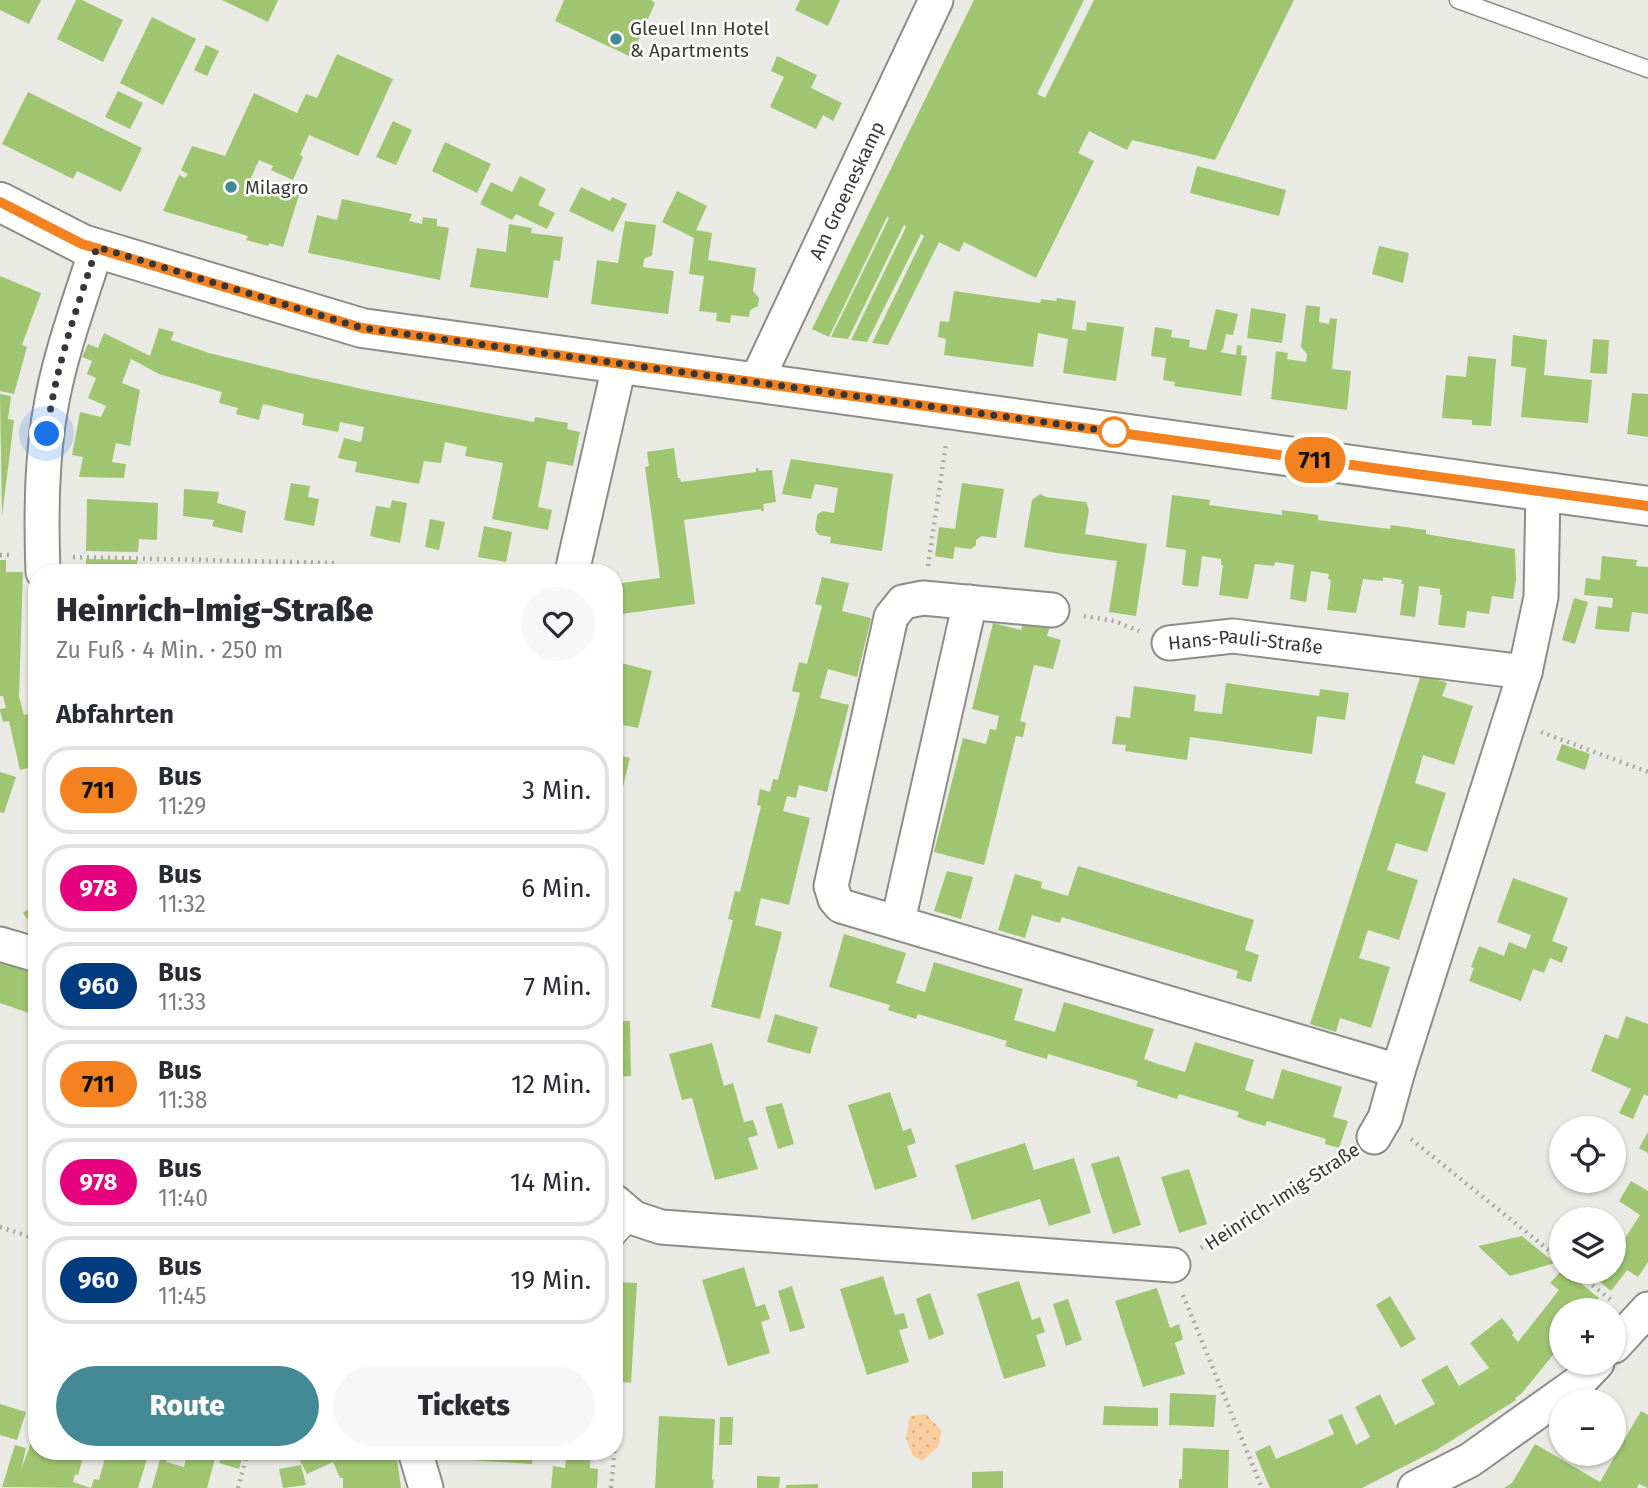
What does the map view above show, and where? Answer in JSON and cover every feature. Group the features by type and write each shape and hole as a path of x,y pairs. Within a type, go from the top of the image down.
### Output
{"street":[{"name":"Am Groeneskamp","path":"756,382 936,0"},
{"path":"0,202 82,244 362,328 1648,506"},
{"path":"43,564 43,480 50,411 69,335 97,247"},
{"path":"574,564 620,362"},
{"path":"1380,1128 1525,672 1541,597 1543,491"},
{"path":"1052,610 923,598 903,602 891,617 831,886 835,899 842,906 1398,1071"},
{"path":"898,921 970,602"},
{"name":"Hans-Pauli-Straße","path":"1169,643 1233,636 1525,672"},
{"path":"0,944 28,952"},
{"path":"623,1220 661,1227 1173,1265"},
{"path":"1626,1333 1643,1315"},
{"path":"1415,1488 1470,1460 1586,1375"},
{"path":"418,1460 426,1488"}],"lane":[{"path":"1458,0 1648,69"}],"path":[{"path":"923,598 951,409"},
{"path":"43,564 335,564"},
{"name":"Hans-Pauli-Straße","path":"1052,610 1114,621 1169,643"},
{"path":"1510,721 1648,772"},
{"path":"1380,1128 1549,1251"},
{"name":"Heinrich-Imig-Straße","path":"1173,1265 1380,1128"},
{"path":"0,1227 28,1236"},
{"path":"1173,1265 1262,1488"},
{"path":"1595,1284 1643,1315"},
{"path":"238,1488 246,1460"},
{"path":"611,1488 614,1460"}],"shaded area":[{"path":"926,1414 941,1430 939,1446 922,1461 913,1456 906,1439 910,1416"}],"building":[{"path":"0,0 41,0 29,24 0,10"},
{"path":"76,0 82,0 123,20 103,62 57,39"},
{"path":"222,0 278,0 268,22"},
{"name":"Gleuel Inn Hotel & Apartments","path":"564,0 651,0 655,3 631,57 555,21"},
{"path":"800,0 840,0 828,26 795,10"},
{"path":"974,0 1084,0 1037,94 1045,98 1094,0 1294,0 1215,160 1132,140 1127,150 1089,131 1078,153 1094,161 1036,278 964,242 959,252 939,242 888,345 872,343 924,236 921,234 867,342 851,340 906,227 904,225 848,339 831,337 889,218 887,217 829,337 812,329"},
{"path":"152,17 196,39 163,105 120,83"},
{"path":"206,45 219,51 207,76 194,70"},
{"path":"337,54 393,79 358,156 309,135 293,180 271,170 273,166 259,160 250,180 299,195 283,247 246,240 248,236 163,211 179,175 185,178 188,174 181,170 192,146 225,156 254,93 297,113 306,94 317,98"},
{"path":"777,56 817,75 811,88 842,103 833,121 823,115 816,129 770,107 784,77 771,71"},
{"path":"118,91 143,103 130,129 105,117"},
{"path":"28,92 142,148 121,192 77,171 73,179 2,144"},
{"path":"393,121 412,130 396,165 376,157"},
{"path":"445,142 491,164 477,193 432,171"},
{"path":"1197,166 1286,190 1279,216 1190,193"},
{"path":"520,176 546,189 538,205 555,213 547,229 516,214 512,220 480,204 491,182 512,192"},
{"path":"581,187 610,201 612,197 627,204 613,232 569,211"},
{"path":"677,191 707,206 696,230 712,233 708,260 756,268 753,291 759,298 758,306 750,310 749,317 731,315 730,323 716,321 717,313 699,311 704,276 689,274 694,238 662,222"},
{"path":"342,199 412,214 409,221 422,224 423,217 437,219 437,226 449,228 440,280 308,253 317,215 337,220"},
{"path":"625,221 656,225 652,255 644,259 643,267 674,271 668,314 591,304 597,260 618,263"},
{"path":"509,224 532,228 531,233 563,237 560,261 554,260 548,298 470,287 477,248 506,252"},
{"path":"1379,246 1409,253 1403,283 1372,274"},
{"path":"0,276 41,293 22,345 27,347 14,394 0,391"},
{"path":"954,291 1040,303 1041,299 1056,301 1057,298 1076,301 1072,329 1086,331 1087,322 1124,327 1116,381 1063,373 1068,339 1038,333 1033,367 944,355 946,339 938,337 940,321 949,322"},
{"path":"1306,305 1320,307 1319,322 1329,324 1330,318 1337,319 1332,369 1351,371 1347,410 1271,399 1276,351 1288,353 1287,359 1306,362 1307,354 1301,347"},
{"path":"1251,308 1286,314 1282,343 1247,338"},
{"path":"1216,309 1238,314 1233,335 1226,334 1220,352 1236,355 1237,345 1242,346 1241,355 1247,356 1241,396 1174,386 1175,382 1163,380 1166,358 1151,356 1155,327 1172,330 1171,337 1190,340 1189,347 1206,350"},
{"path":"159,328 174,332 171,340 209,353 290,373 534,422 535,417 568,423 567,429 580,432 573,466 547,461 538,507 552,510 548,530 492,519 503,463 465,456 467,447 445,442 441,463 424,461 419,484 355,472 357,462 338,458 344,438 361,442 364,427 340,422 338,432 302,425 304,414 263,404 259,420 236,414 238,408 219,403 222,392 159,374 131,359 122,383 140,390 130,446 116,443 112,462 126,464 124,478 79,477 83,457 72,455 80,412 101,417 106,406 88,398 96,378 87,374 92,361 82,357 88,344 98,348 104,333 150,356"},
{"path":"1513,335 1547,340 1544,375 1592,380 1588,423 1521,417 1526,368 1511,366"},
{"path":"1593,339 1609,340 1607,374 1590,373"},
{"path":"1468,356 1496,359 1491,426 1472,425 1472,420 1442,418 1446,375 1466,377"},
{"path":"1632,393 1648,394 1648,437 1627,434"},
{"path":"0,394 11,396 8,419 14,420 2,516"},
{"path":"674,448 678,478 681,482 756,472 756,468 759,471 772,470 776,502 763,504 764,511 761,509 684,520 695,604 623,614 623,583 660,578 645,467 649,466 647,452"},
{"path":"791,459 893,474 882,551 830,543 831,537 819,535 815,530 817,515 822,511 834,513 838,488 815,484 811,499 782,494"},
{"path":"291,483 310,486 308,497 319,499 314,526 284,520"},
{"path":"962,483 1004,489 996,538 982,536 971,549 955,547 953,559 935,556 939,527 955,529"},
{"path":"184,489 219,492 217,503 246,511 242,533 212,526 214,520 183,516"},
{"path":"1040,494 1086,502 1089,510 1085,534 1147,544 1136,616 1109,612 1117,561 1024,547 1032,500"},
{"path":"1172,495 1210,500 1209,505 1282,515 1282,510 1318,515 1318,520 1390,529 1391,525 1426,530 1426,534 1515,549 1516,579 1513,599 1492,596 1489,614 1467,611 1465,628 1438,625 1442,595 1440,589 1419,586 1415,617 1400,615 1404,584 1401,584 1402,580 1383,577 1383,581 1363,579 1356,613 1327,610 1331,580 1328,579 1329,574 1311,571 1306,602 1290,599 1294,565 1275,562 1274,566 1255,564 1248,599 1219,595 1223,565 1221,559 1202,556 1198,587 1182,585 1186,550 1166,547"},
{"path":"87,499 158,503 157,540 139,539 138,552 86,551"},
{"path":"392,500 407,503 400,543 370,536 376,506 390,508"},
{"path":"430,519 445,522 439,550 425,547"},
{"path":"484,526 512,532 506,562 478,557"},
{"path":"1602,556 1637,560 1636,566 1648,567 1648,614 1632,612 1629,632 1595,629 1598,606 1612,608 1613,598 1584,595 1586,578 1600,580"},
{"path":"86,559 137,560 137,564 86,564"},
{"path":"0,560 6,560 6,572 23,572 19,697 24,715 28,714 28,768 20,770 9,721 3,722 0,711 6,708 3,696 0,696"},
{"path":"822,577 849,583 842,611 871,618 857,677 828,669 820,698 849,705 827,792 799,785 796,798 787,796 783,811 810,818 789,905 761,898 755,925 782,932 760,1019 711,1007 733,920 728,919 735,891 740,892 761,806 757,805 760,789 770,792 773,779 778,780 800,693 792,691 799,662 807,664 822,606 815,604"},
{"path":"1574,598 1588,602 1575,644 1562,640"},
{"path":"1025,616 1051,622 1047,636 1061,640 1053,669 1034,665 1020,721 1026,723 1023,737 1016,736 984,865 934,852 963,738 986,744 990,729 996,730 999,716 972,709 993,623 1021,630"},
{"path":"623,663 652,671 638,728 623,725"},
{"path":"1421,674 1447,683 1442,696 1473,706 1454,765 1423,755 1415,783 1446,793 1427,852 1396,843 1387,870 1418,880 1399,940 1368,930 1359,958 1390,967 1371,1028 1340,1018 1336,1032 1310,1024"},
{"path":"1226,683 1319,696 1320,689 1349,693 1345,720 1317,716 1312,754 1190,737 1187,760 1125,751 1126,745 1112,744 1116,716 1130,718 1134,686 1196,695 1194,711 1222,714"},
{"path":"1562,744 1590,754 1585,770 1556,760"},
{"path":"623,756 630,758 623,786"},
{"path":"0,772 16,777 4,813 0,812"},
{"path":"1078,866 1254,920 1245,950 1259,955 1251,982 1236,978 1238,971 1062,917 1060,923 1032,915 1025,938 998,930 1015,874 1042,882 1041,888 1068,896"},
{"path":"947,871 973,877 961,919 934,911"},
{"path":"1513,878 1568,898 1552,941 1568,947 1562,963 1550,958 1544,973 1533,969 1521,1001 1469,981 1479,946 1504,956 1509,942 1526,949 1531,935 1497,922"},
{"path":"844,934 906,953 896,983 925,992 934,962 1023,989 1014,1020 1055,1032 1064,1002 1154,1029 1144,1059 1158,1064 1185,1072 1195,1042 1254,1060 1245,1090 1259,1095 1273,1099 1282,1069 1342,1087 1333,1117 1348,1121 1339,1148 1325,1144 1326,1139 1267,1121 1265,1126 1251,1122 1237,1117 1239,1112 1179,1094 1177,1099 1136,1086 1138,1081 1048,1054 1047,1059 1020,1051 1005,1046 1007,1041 918,1014 916,1019 888,1010 890,1005 829,987"},
{"path":"0,958 28,968 28,1013 0,1003"},
{"path":"775,1014 818,1027 810,1054 767,1042"},
{"path":"1626,1016 1648,1024 1648,1096 1644,1094 1633,1119 1619,1113 1631,1089 1591,1071 1605,1034 1618,1039"},
{"path":"623,1021 630,1021 631,1076 623,1076"},
{"path":"712,1043 724,1086 733,1083 744,1122 753,1120 758,1135 748,1138 758,1169 715,1180 692,1098 682,1100 669,1054"},
{"path":"890,1092 903,1131 911,1128 916,1143 907,1146 917,1177 875,1190 848,1105"},
{"path":"782,1103 794,1144 778,1149 765,1107"},
{"path":"1648,1132 1648,1153 1639,1148"},
{"path":"1025,1143 1034,1170 1074,1158 1091,1213 1049,1226 1040,1199 972,1220 955,1165"},
{"path":"1119,1156 1141,1225 1113,1234 1091,1164"},
{"path":"1189,1169 1207,1224 1179,1233 1161,1177"},
{"path":"1631,1181 1648,1191 1648,1262 1638,1277 1626,1271 1626,1237 1640,1215 1619,1201"},
{"path":"1522,1236 1549,1258 1549,1265 1510,1276 1478,1246"},
{"path":"744,1267 756,1307 765,1304 770,1319 761,1322 770,1353 728,1366 702,1280"},
{"path":"883,1276 895,1315 904,1313 908,1328 899,1330 909,1362 867,1375 840,1289"},
{"path":"1019,1281 1032,1320 1040,1317 1045,1332 1036,1335 1046,1366 1004,1379 977,1294"},
{"path":"623,1282 637,1283 631,1383 623,1382"},
{"path":"1551,1284 1582,1284 1599,1298 1553,1298 1559,1290"},
{"path":"1603,1284 1616,1284 1611,1291"},
{"path":"792,1286 805,1328 790,1332 778,1291"},
{"path":"1157,1288 1170,1328 1179,1324 1183,1339 1175,1343 1185,1374 1143,1387 1115,1301"},
{"path":"930,1293 944,1334 929,1340 916,1299"},
{"path":"1390,1296 1416,1339 1401,1348 1376,1305"},
{"path":"1068,1299 1082,1340 1066,1346 1053,1304"},
{"path":"1549,1303 1549,1360 1516,1400 1438,1449 1362,1488 1270,1488 1255,1452 1270,1445 1276,1459 1305,1447 1334,1434 1328,1420 1342,1414 1356,1445 1370,1437 1355,1407 1380,1394 1395,1425 1435,1404 1421,1380 1447,1365 1459,1386 1489,1368 1470,1343 1502,1318 1518,1342"},
{"path":"1170,1393 1216,1395 1214,1427 1169,1425"},
{"path":"0,1404 26,1412 17,1440 0,1435"},
{"path":"1104,1406 1158,1408 1158,1426 1103,1425"},
{"path":"1641,1411 1648,1415 1648,1488 1639,1484 1637,1488 1504,1488 1512,1483 1535,1444 1549,1452 1549,1466 1573,1466 1600,1482 1609,1466 1626,1466 1626,1437"},
{"path":"659,1416 715,1419 713,1488 655,1488"},
{"path":"720,1417 733,1417 732,1445 719,1445"},
{"path":"15,1445 26,1448 21,1470 28,1451 28,1460 82,1460 73,1482 91,1488 2,1487"},
{"path":"1183,1448 1229,1450 1228,1488 1179,1488"},
{"path":"105,1460 147,1460 138,1488 91,1488 94,1479 99,1480"},
{"path":"160,1460 184,1467 186,1460 215,1460 207,1488 152,1488"},
{"path":"220,1460 242,1460 239,1469 219,1463"},
{"path":"300,1460 397,1460 401,1488 343,1488 343,1478 340,1478 333,1462 307,1474"},
{"path":"469,1460 532,1460 532,1464"},
{"path":"566,1460 590,1460 590,1468 598,1469 597,1488 551,1488 553,1466 565,1468"},
{"path":"301,1465 306,1485 283,1488 279,1469"},
{"path":"1003,1471 1003,1488 972,1488 972,1472"},
{"path":"757,1476 780,1477 779,1488 757,1488"},
{"path":"818,1484 818,1488 786,1488 786,1485"}],"bus line":[{"name":"711","path":"0,202 82,244 362,328 1648,506"}],"place":[{"name":"Gleuel Inn Hotel & Apartments","path":"616,39"},
{"name":"Milagro","path":"231,187"}],"route":[{"path":"47,434 63,361 97,247 362,328 1114,432"}]}
